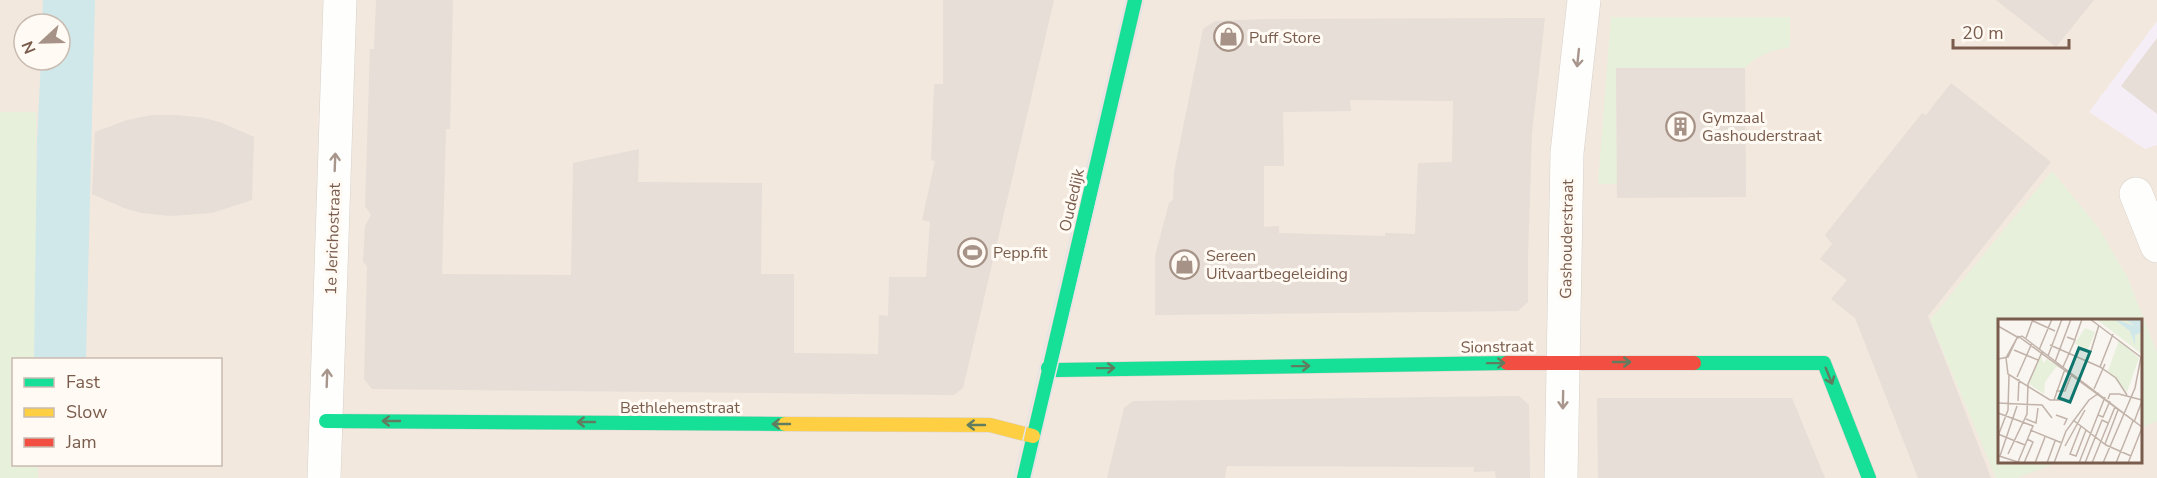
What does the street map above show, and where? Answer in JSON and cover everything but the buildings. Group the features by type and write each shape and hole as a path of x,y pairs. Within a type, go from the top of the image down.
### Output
{"street":[{"name":"1e Jerichostraat","path":"324,478 340,0"},
{"name":"Oudedijk","path":"1024,478 1135,0"},
{"name":"Gashouderstraat","path":"1561,478 1567,153 1584,0"},
{"path":"2136,195 2157,246"},
{"name":"Sionstraat","path":"1048,368 1057,370 1564,362 1824,363 1869,478"},
{"name":"Bethlehemstraat","path":"326,421 990,425 1034,436"}],"shaded area":[{"path":"0,0 2157,0 2157,478 0,478"},
{"path":"2157,21 2157,145 2145,149 2089,112"}],"green space":[{"path":"1611,17 1790,17 1790,47 1766,54 1745,68 1616,69 1617,184 1598,184"},
{"path":"0,112 36,112 37,358 12,358 12,466 38,466 38,478 0,478"},
{"path":"2052,171 2098,227 2127,276 2157,353 2157,421 2142,428 2142,319 1998,319 1998,463 2055,463 2017,478 1996,478 1930,320"}],"water":[{"path":"43,0 95,0 86,358 34,358 37,140 40,72 72,72 72,12 42,12"}],"tram line":[{"path":"1014,478 1126,0"},
{"path":"1031,478 1144,0"}],"traffic: fast":[{"path":"1024,478 1135,0"},
{"path":"1048,368 1057,370 1507,363"},
{"path":"1694,363 1824,363 1869,478"},
{"path":"326,421 785,424"}],"traffic: slow":[{"path":"785,424 990,425 1033,436"}],"traffic: jam":[{"path":"1507,363 1694,363"}],"place":[{"name":"Puff Store","path":"1228,37"},
{"name":"Gymzaal Gashouderstraat","path":"1681,126"},
{"name":"Pepp.fit","path":"972,252"},
{"name":"Sereen Uitvaartbegeleiding","path":"1185,264"}]}
